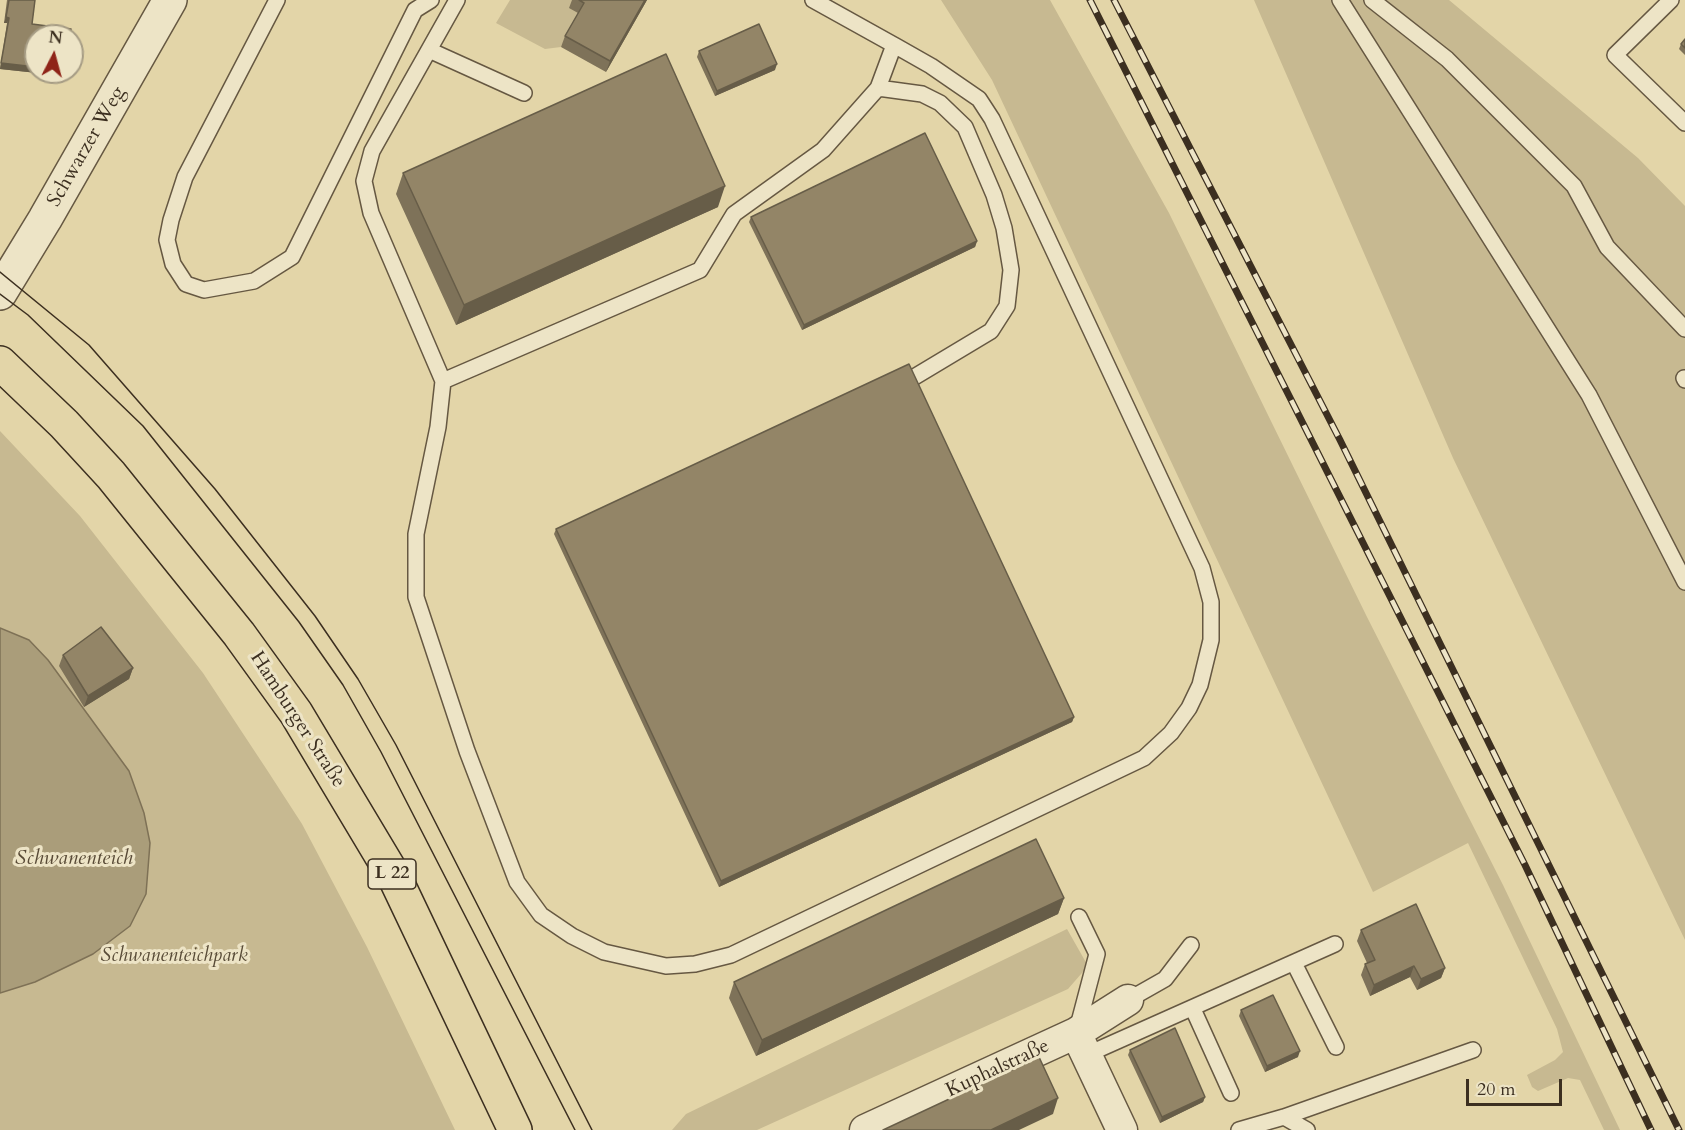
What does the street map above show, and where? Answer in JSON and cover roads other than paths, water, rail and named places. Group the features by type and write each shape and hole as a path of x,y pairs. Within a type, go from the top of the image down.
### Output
{"main road":[{"name":"Hamburger Straße","path":"0,363 64,424 111,476 239,634 296,713 396,880 514,1130"}],"street":[{"name":"Schwarzer Weg","path":"0,292 51,209 170,0"},
{"name":"Kuphalstraße","path":"865,1130 1081,1044 1128,1000"},
{"path":"1081,1044 1122,1130"}],"lane":[{"path":"277,0 185,177 171,220 167,240 173,264 186,284 204,290 254,280 292,257 415,10 431,0"},
{"path":"457,0 372,151 364,181 370,213 443,381 438,427 416,534 416,597 467,751 516,882 541,915 572,936 604,952 666,966 695,964 731,955 1144,758 1171,733 1189,708 1200,685 1211,640 1211,602 1202,568 992,119 979,99 931,66 813,0"},
{"path":"1340,0 1589,395 1685,582"},
{"path":"1372,0 1447,59 1574,186 1607,247 1685,329"},
{"path":"1671,0 1615,55 1685,123"},
{"path":"443,381 700,270 734,214 823,150 878,88 894,45"},
{"path":"429,50 524,93"},
{"path":"878,88 922,94 940,103 965,127 994,195 1004,228 1011,270 1006,306 991,331 911,379"},
{"path":"1079,917 1097,954 1081,1044 1193,1009 1335,944"},
{"path":"1128,1000 1165,980 1191,945"},
{"path":"1294,963 1336,1047"},
{"path":"1193,1009 1231,1093"},
{"path":"1239,1130 1284,1117 1473,1050"},
{"path":"1284,1117 1307,1130"}],"water":[{"name":"Schwanenteich","path":"0,628 29,640 48,660 129,771 144,813 150,843 146,894 130,926 93,954 35,982 0,993"}],"tram line":[{"path":"0,272 89,345 215,489 315,616 358,679 396,745 592,1130"},
{"path":"0,294 28,315 143,426 299,622 343,685 381,752 575,1130"}],"railway":[{"path":"1090,0 1525,865 1651,1130"},
{"path":"1114,0 1340,440 1679,1130"}],"park label":[{"name":"Schwanenteichpark","path":"174,956"}]}
